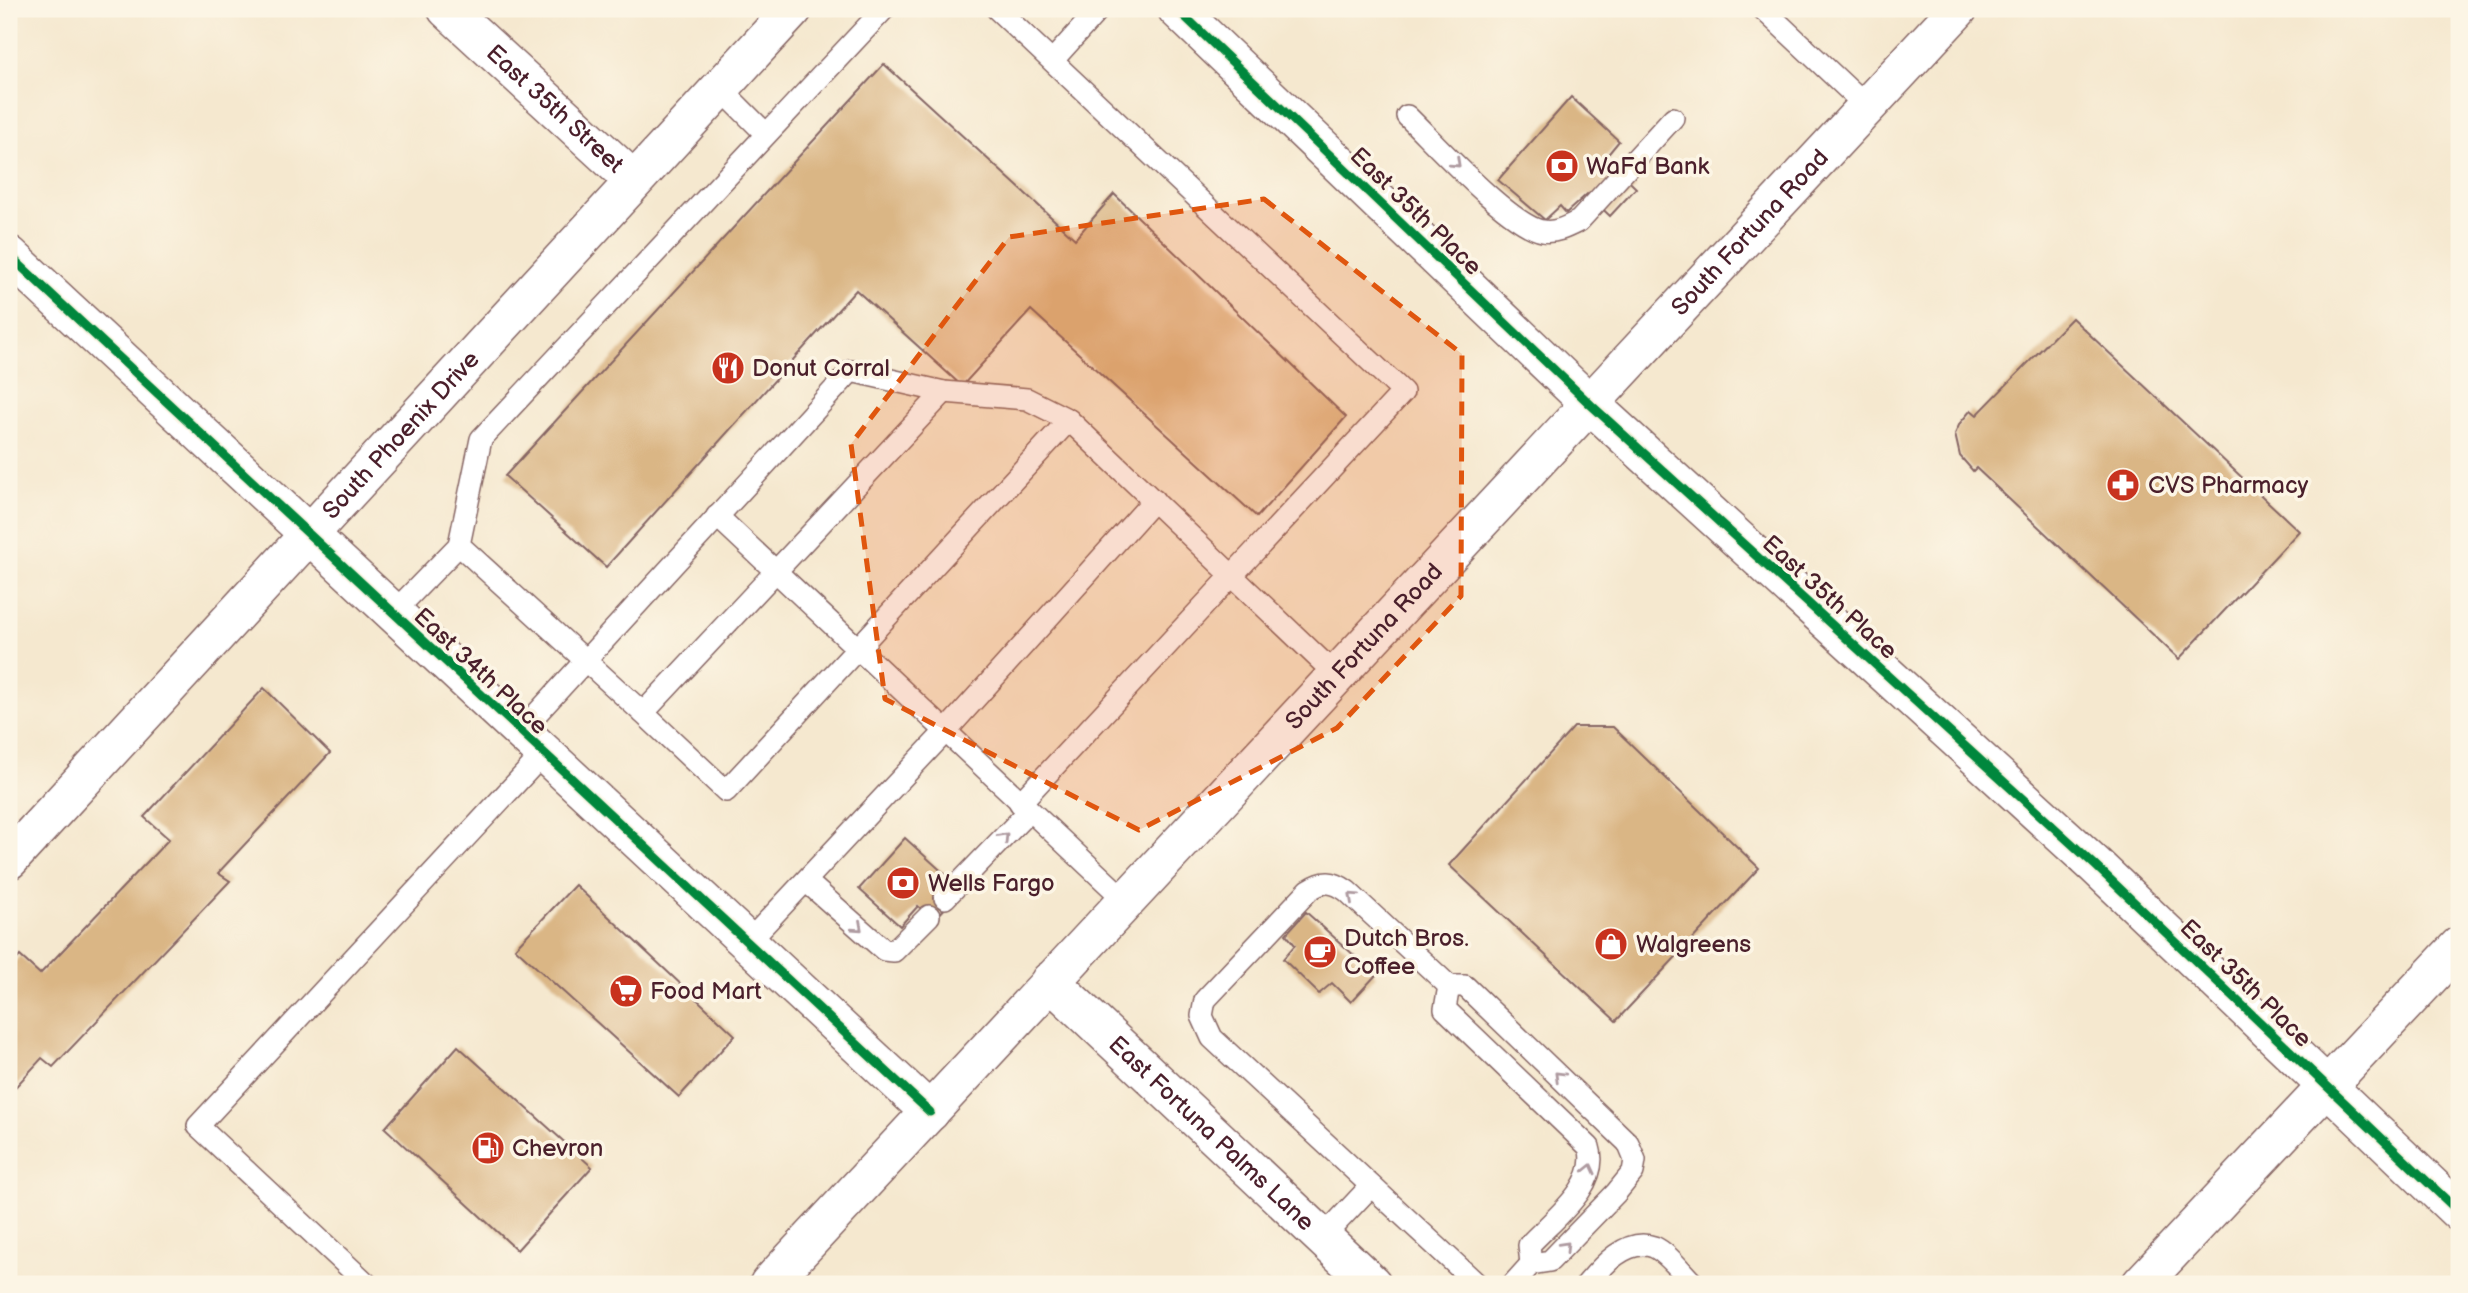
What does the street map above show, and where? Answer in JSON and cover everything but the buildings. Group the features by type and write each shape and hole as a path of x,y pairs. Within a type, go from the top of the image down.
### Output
{"street":[{"name":"East 35th Street","path":"447,9 633,180"},
{"name":"South Phoenix Drive","path":"9,860 306,534 793,9"},
{"name":"East 35th Place","path":"1177,9 1591,405 2095,865 2459,1212"},
{"name":"South Fortuna Road","path":"769,1284 1958,9"},
{"name":"East 34th Place","path":"9,255 930,1112"},
{"path":"2141,1284 2459,946"},
{"name":"East Fortuna Palms Lane","path":"1050,981 1372,1284"}],"lane":[{"path":"392,614 459,545 481,439 884,9"},
{"path":"945,898 1231,576 1403,391 996,9"},
{"path":"1053,61 1099,9"},
{"path":"1763,9 1867,107"},
{"path":"719,87 766,134"},
{"path":"1406,116 1517,220 1545,232 1562,230 1579,221 1673,118"},
{"path":"367,1284 198,1126 531,743 587,660 851,371 944,392 1027,399 1069,421 1336,674"},
{"path":"643,713 944,392"},
{"path":"459,545 587,660 726,791 1069,421"},
{"path":"747,943 944,733 1154,500"},
{"path":"717,516 944,733 1125,900"},
{"path":"807,882 884,950 894,951 929,916"},
{"path":"1477,1284 1212,1038 1202,1016 1205,1000 1310,890 1321,882 1336,883 1347,891 1449,986 1465,986 1628,1143 1635,1160 1633,1172 1616,1193 1550,1261 1531,1264 1513,1284"},
{"path":"1449,986 1445,1009 1589,1147 1594,1161 1588,1180 1530,1245 1531,1264"},
{"path":"1322,1238 1371,1186"},
{"path":"1587,1284 1618,1251 1645,1246 1656,1248 1694,1284"}],"highlighted area":[{"path":"1264,199 1462,354 1461,596 1337,728 1139,830 885,699 851,444 1009,237"}],"cycle path":[{"path":"1177,9 1591,405 2095,865 2459,1212"},
{"path":"9,255 930,1112"}],"place":[{"name":"WaFd Bank","path":"1562,166"},
{"name":"Donut Corral","path":"728,368"},
{"name":"CVS Pharmacy","path":"2123,485"},
{"name":"Wells Fargo","path":"903,883"},
{"name":"Walgreens","path":"1611,944"},
{"name":"Dutch Bros. Coffee","path":"1320,952"},
{"name":"Food Mart","path":"626,991"},
{"name":"Chevron","path":"488,1148"}]}
